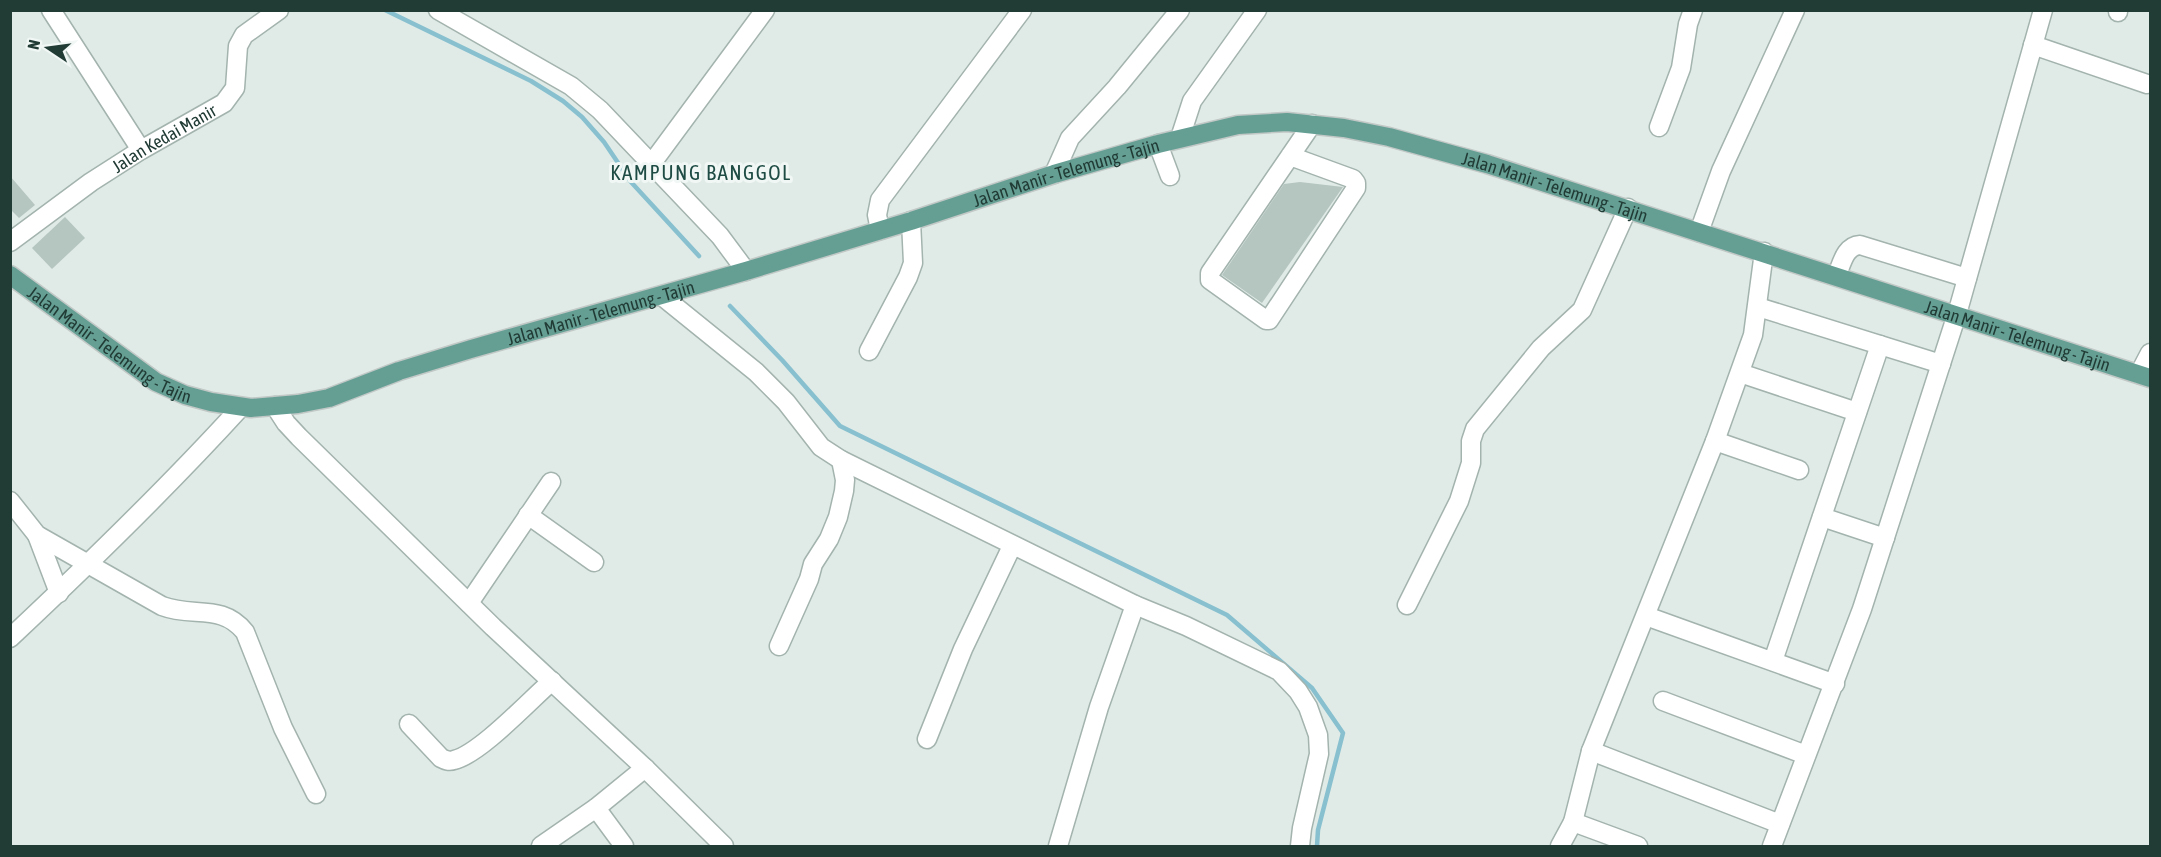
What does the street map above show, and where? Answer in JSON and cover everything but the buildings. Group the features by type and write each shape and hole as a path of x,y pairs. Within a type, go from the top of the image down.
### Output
{"main road":[{"name":"Jalan Manir - Telemung - Tajin","path":"11,276 156,382 185,395 211,402 251,408 298,404 329,398 440,358 746,271 911,221 1054,174 1158,144 1238,125 1287,122 1389,137 1487,164 2145,376"}],"street":[{"path":"51,10 141,150"},
{"name":"Jalan Kedai Manir","path":"10,242 92,182 141,150 224,103 235,88 238,46 244,35 279,10"},
{"path":"438,10 571,86 600,110 720,236 746,271"},
{"path":"652,163 765,10"},
{"path":"880,230 877,215 880,200 1022,10"},
{"path":"1054,174 1070,138 1117,87 1180,10"},
{"path":"1180,138 1192,100 1257,10"},
{"path":"1659,127 1681,68 1688,24 1693,10"},
{"path":"1699,232 1721,171 1795,10"},
{"path":"1772,846 1855,631 1957,314 2043,10"},
{"path":"2033,45 2147,84"},
{"path":"1290,156 1353,179 1356,188 1276,310 1266,320 1209,277 1290,156 1312,124"},
{"path":"1158,144 1170,176"},
{"path":"1407,605 1459,501 1471,463 1471,441 1474,429 1541,348 1582,310 1629,208"},
{"path":"869,351 913,263 911,221"},
{"path":"1837,275 1848,249 1860,245 1967,278"},
{"path":"1560,846 1573,822 1591,751 1740,374 1753,335 1764,252"},
{"path":"662,296 756,372 786,402 820,447 841,460 1012,546 1280,671 1298,691 1308,707 1318,735 1319,754 1300,846"},
{"path":"1758,307 1941,364"},
{"path":"1773,661 1880,345"},
{"path":"2145,376 2151,353"},
{"path":"1740,374 1857,412"},
{"path":"275,406 299,437 724,846"},
{"path":"10,638 88,565 187,466 241,407"},
{"path":"1715,441 1799,470"},
{"path":"779,646 809,579 813,564 829,538 838,517 845,480 841,460"},
{"path":"469,603 551,482"},
{"path":"10,501 37,535 59,593"},
{"path":"528,515 594,562"},
{"path":"1822,517 1885,538"},
{"path":"37,535 162,606 181,611 230,616 237,622 245,632 283,728 316,794"},
{"path":"927,739 963,649 1012,546"},
{"path":"1058,846 1099,707 1135,605"},
{"path":"1646,616 1835,684"},
{"path":"409,724 441,758 448,761 455,760 489,739 552,681"},
{"path":"1663,701 1806,755"},
{"path":"1591,751 1780,824"},
{"path":"541,846 596,808 645,768"},
{"path":"596,808 624,846"},
{"path":"1573,822 1638,846"}],"waterway":[{"path":"385,10 531,81 563,101 582,117 604,142 631,182 699,256"},
{"path":"730,306 782,360 840,426 1227,615 1312,688 1343,733 1318,830 1317,846"}],"district":[{"name":"KAMPUNG BANGGOL","path":"701,172"}]}
